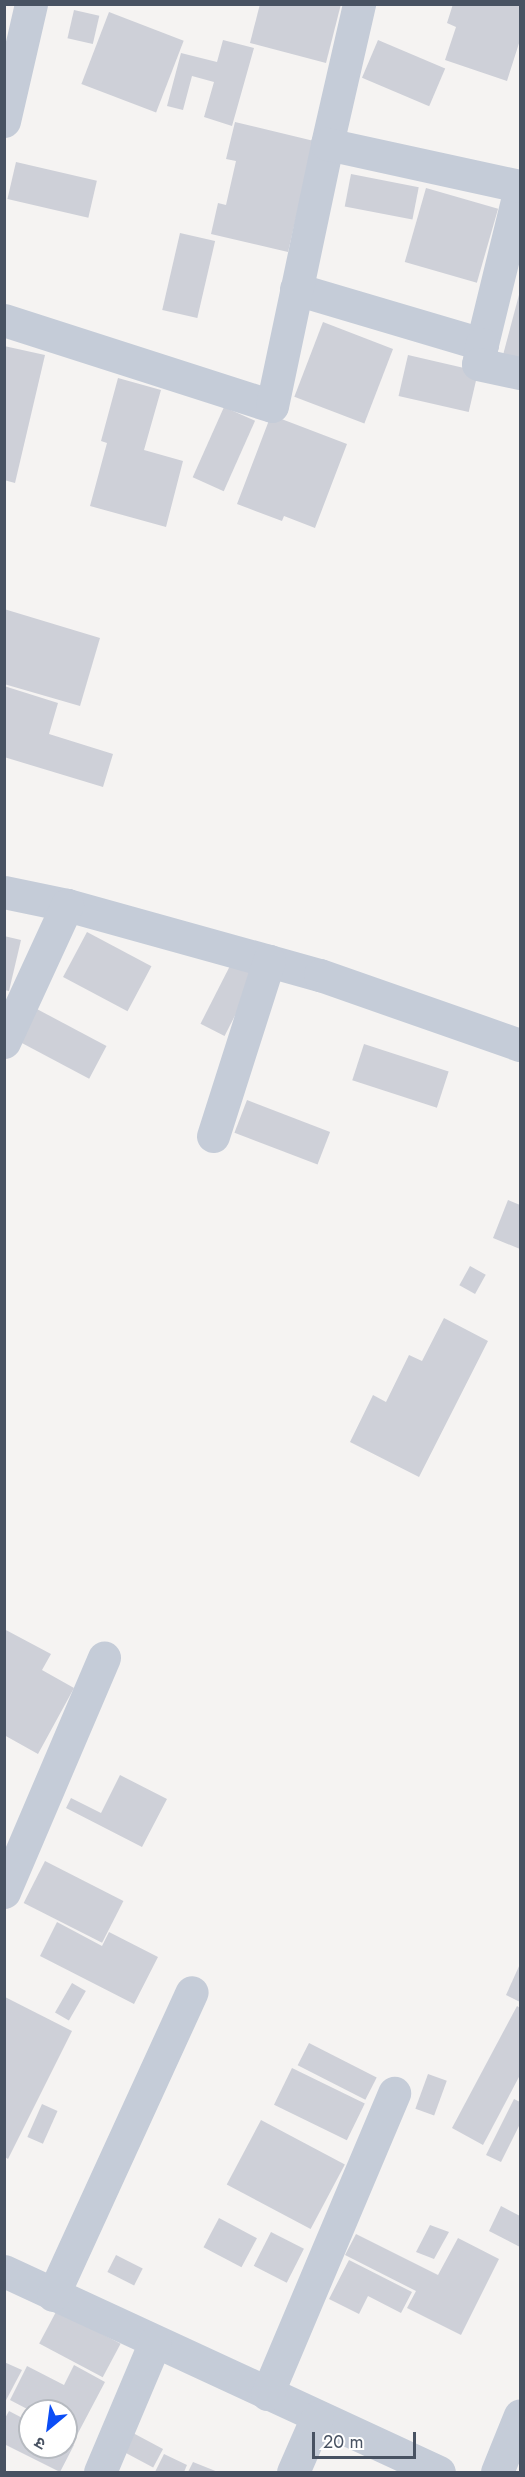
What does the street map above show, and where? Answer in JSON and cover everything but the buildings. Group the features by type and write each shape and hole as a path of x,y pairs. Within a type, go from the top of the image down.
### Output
{"street":[{"path":"5,116 31,4"},
{"path":"4,320 272,406 359,4"},
{"path":"327,144 520,187 478,364 520,373"},
{"path":"296,289 482,344"},
{"path":"4,892 68,905 269,961 520,1045"},
{"path":"4,1042 68,905"},
{"path":"213,1136 269,961"},
{"path":"4,1892 104,1657"},
{"path":"53,2295 192,1992"},
{"path":"267,2394 394,2093"},
{"path":"4,2271 439,2472"},
{"path":"100,2472 155,2342"},
{"path":"497,2472 520,2415"},
{"path":"293,2472 317,2417"}]}
